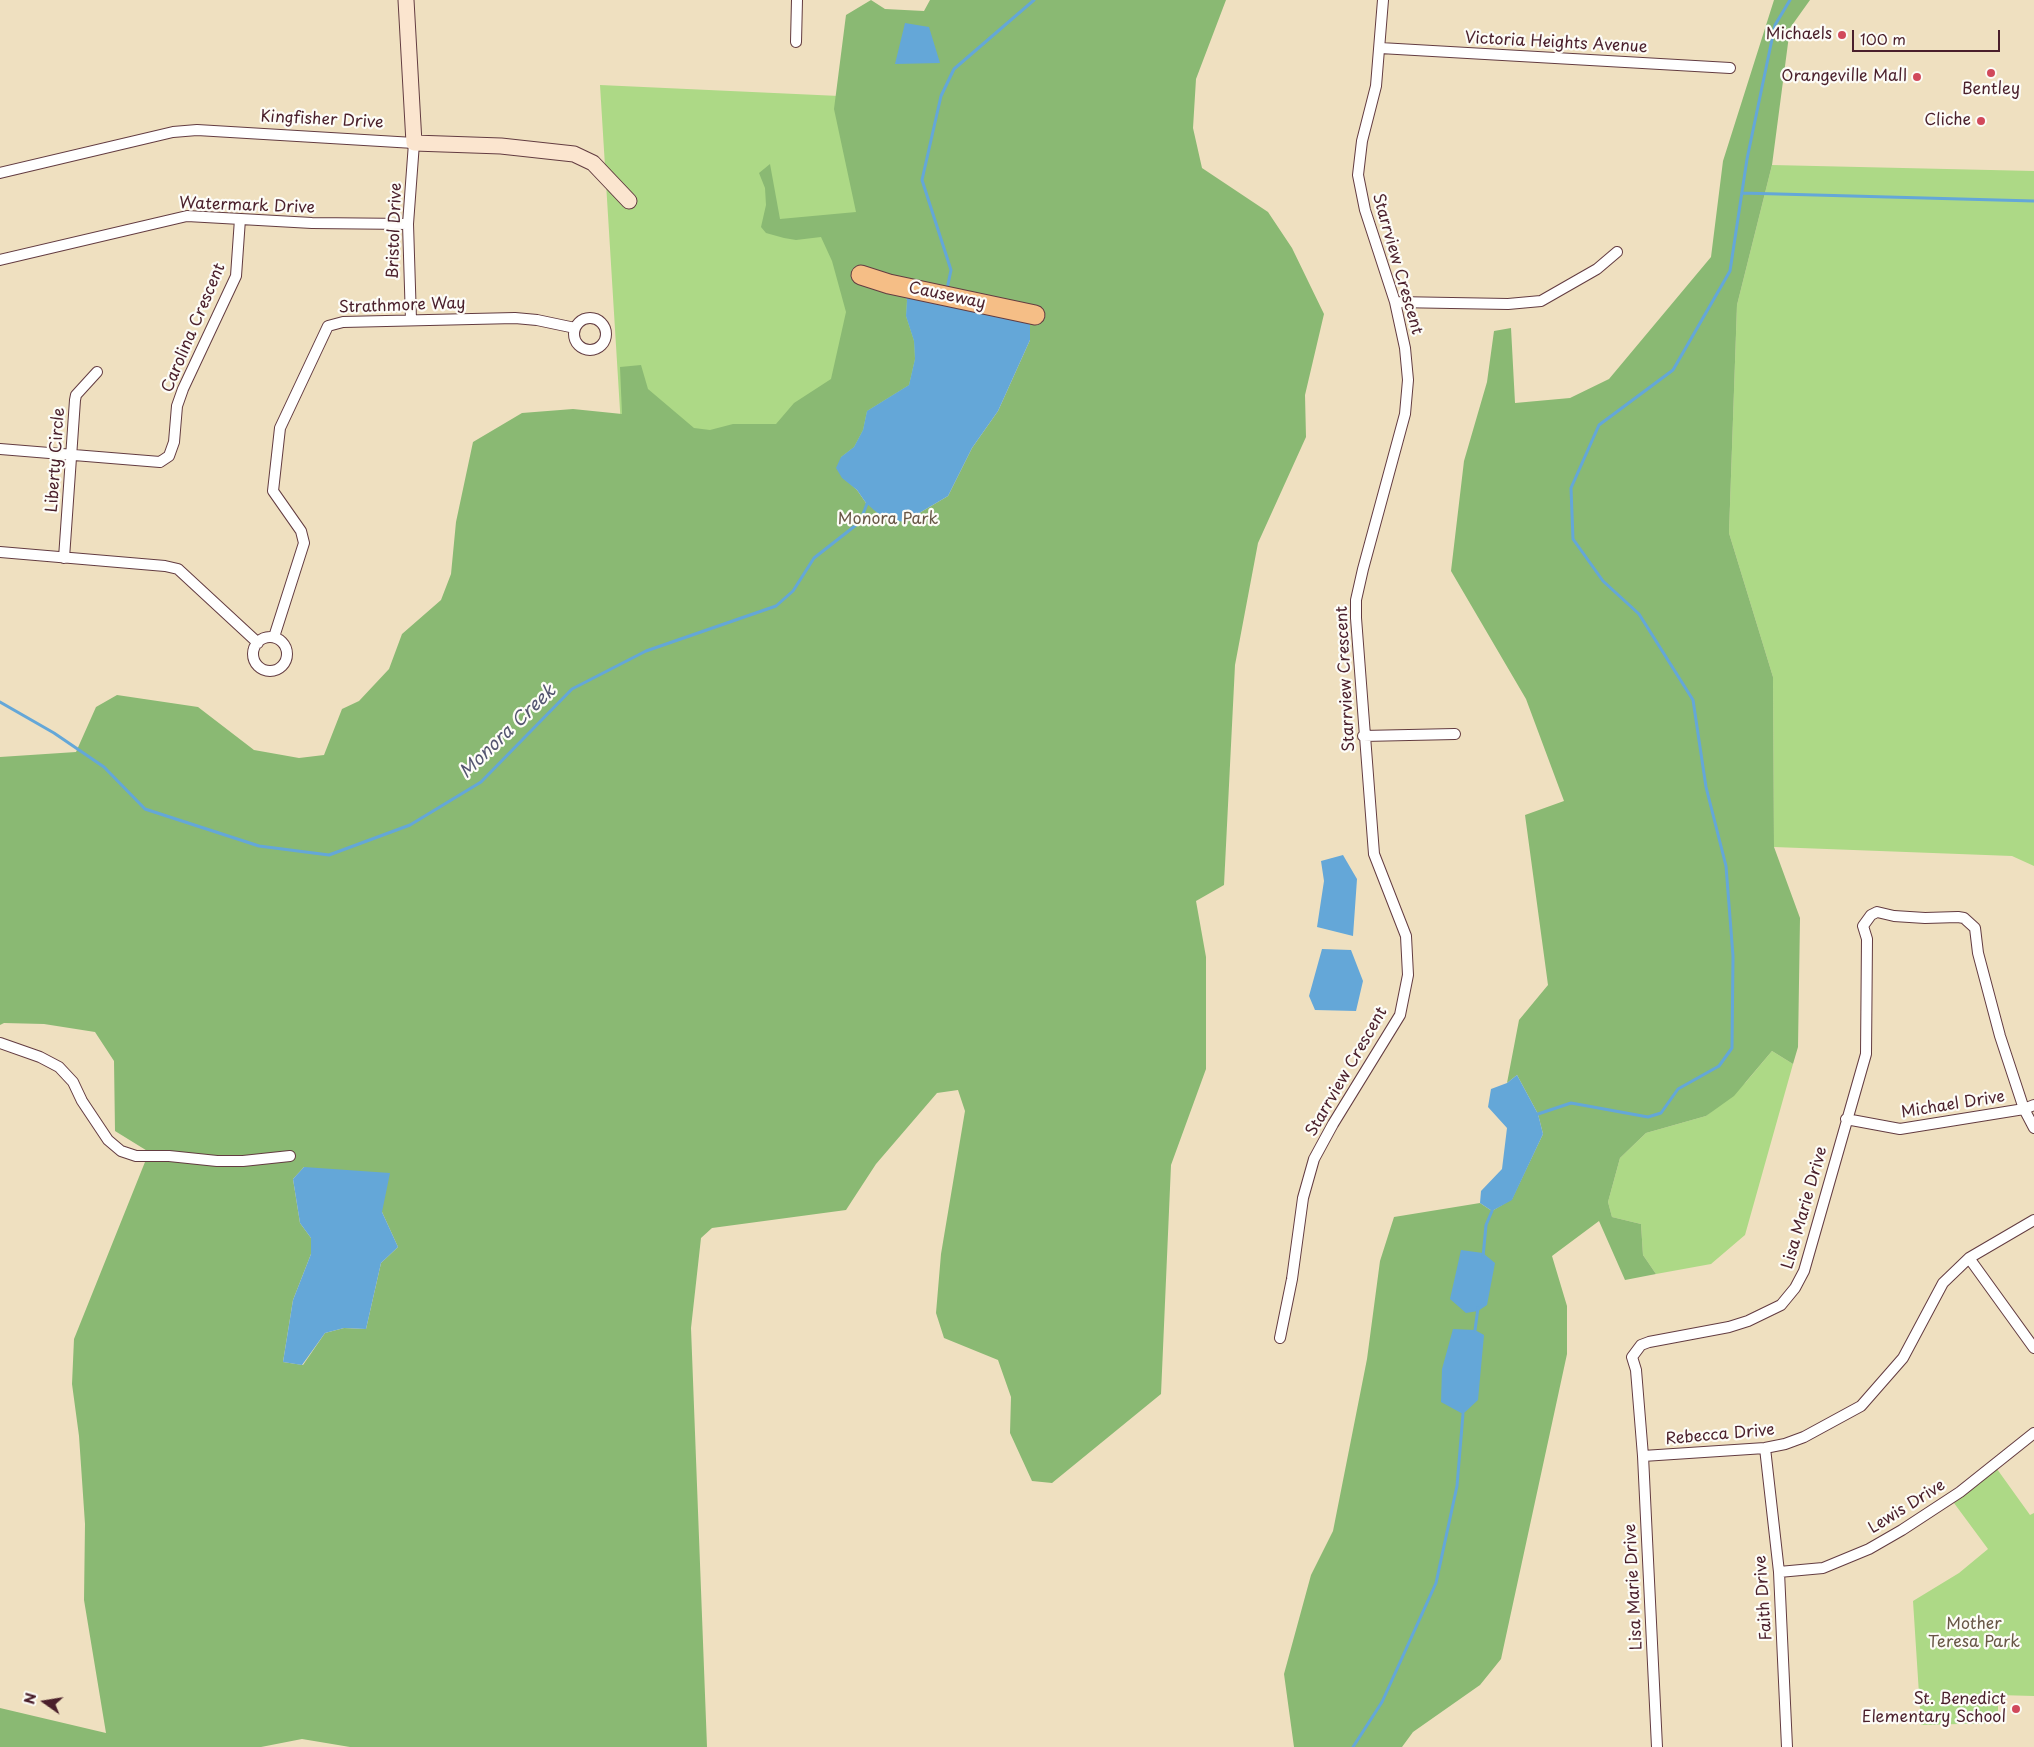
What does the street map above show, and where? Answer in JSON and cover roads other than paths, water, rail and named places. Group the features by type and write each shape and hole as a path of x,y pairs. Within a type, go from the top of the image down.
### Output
{"highway":[{"name":"Causeway","path":"861,275 889,284 1034,315"}],"street":[{"path":"406,0 414,143"},
{"path":"796,42 798,0"},
{"name":"Starrview Crescent","path":"1280,1338 1292,1279 1303,1198 1314,1159 1333,1124 1400,1015 1408,975 1406,936 1374,854 1363,736 1356,600 1405,414 1407,395 1405,348 1395,302 1365,210 1358,175 1362,141 1376,86 1383,0"},
{"name":"Victoria Heights Avenue","path":"1380,48 1730,68"},
{"name":"Kingfisher Drive","path":"0,172 173,132 197,130 414,143 501,146 574,154 593,163 629,200"},
{"name":"Bristol Drive","path":"411,320 408,224 414,143"},
{"name":"Watermark Drive","path":"0,260 164,220 188,216 372,226 408,224"},
{"name":"Carolina Crescent","path":"0,449 160,462 169,456 174,442 177,406 183,389 236,276 240,219"},
{"path":"1395,302 1508,304 1541,302 1598,269 1617,252"},
{"name":"Strathmore Way","path":"274,637 304,543 301,531 273,488 280,428 328,326 336,322 515,318 537,320 574,328"},
{"name":"Liberty Circle","path":"64,558 76,394 97,372"},
{"path":"0,552 165,566 178,569 258,643"},
{"path":"274,637 283,643 287,652 284,663 277,670 264,670 258,664 254,654 258,643 262,639 274,637"},
{"path":"1363,736 1455,734"},
{"name":"Lisa Marie Drive","path":"1656,1747 1643,1456 1636,1370 1632,1358 1641,1345 1728,1327 1755,1318 1781,1305 1796,1288 1804,1271 1866,1054 1867,939 1863,926 1877,912 1910,917 1958,917 1964,918 1975,928 1978,953 2000,1036 2024,1109 2034,1128"},
{"path":"0,1043 40,1057 59,1067 74,1082 82,1101 108,1140 121,1152 136,1156 170,1156 221,1161 290,1156"},
{"name":"Michael Drive","path":"1846,1119 1900,1129 2024,1109 2034,1105"},
{"name":"Rebecca Drive","path":"1643,1456 1765,1448 1785,1444 1804,1437 1861,1406 1902,1358 1943,1283 1969,1258 2034,1220"},
{"path":"1969,1258 2034,1348"},
{"name":"Lewis Drive","path":"1779,1572 1822,1568 1869,1548 1902,1530 1960,1492 2034,1433"},
{"name":"Faith Drive","path":"1765,1448 1779,1572 1787,1747"}],"water":[{"path":"905,23 929,27 940,63 895,64"},
{"path":"901,291 1030,319 1030,340 998,411 972,448 948,496 904,522 883,518 866,503 857,490 842,478 836,468 841,457 854,447 863,430 867,411 909,385 915,359 914,341 906,316 907,300"},
{"path":"1343,855 1357,879 1353,936 1317,927 1324,881 1321,861"},
{"path":"1322,949 1351,950 1363,981 1356,1011 1315,1010 1309,996"},
{"path":"1517,1075 1538,1114 1543,1134 1512,1200 1492,1211 1480,1203 1481,1191 1502,1169 1507,1128 1488,1107 1491,1089 1507,1083"},
{"path":"304,1167 390,1173 382,1212 398,1247 381,1263 366,1329 344,1328 325,1333 302,1365 283,1362 293,1300 311,1254 311,1238 300,1223 293,1179"},
{"path":"1461,1250 1483,1253 1495,1263 1487,1305 1478,1311 1466,1313 1450,1299"},
{"path":"1453,1329 1475,1330 1484,1335 1478,1400 1463,1414 1441,1402 1442,1369"}],"waterway":[{"name":"Monora Creek","path":"947,289 951,270 922,180 941,96 954,69 1034,0"},
{"path":"1538,1114 1571,1103 1648,1117 1661,1113 1678,1089 1719,1066 1732,1048 1733,956 1726,866 1706,787 1693,700 1639,614 1603,581 1573,539 1571,488 1599,425 1673,370 1730,271 1747,159 1775,25 1790,0"},
{"path":"1742,193 2034,201"},
{"name":"Monora Creek","path":"0,702 54,733 104,767 145,809 259,846 329,855 410,825 481,782 572,689 646,651 776,606 793,591 814,558 860,522 868,501"},
{"path":"1483,1257 1486,1225 1492,1211"},
{"path":"1475,1330 1478,1308"},
{"path":"1353,1747 1382,1702 1436,1583 1457,1486 1463,1414"}],"place":[{"name":"Michaels","path":"1842,35"},
{"name":"Bentley","path":"1991,73"},
{"name":"Orangeville Mall","path":"1917,77"},
{"name":"Cliche","path":"1981,121"},
{"name":"St. Benedict Elementary School","path":"2016,1709"}],"park label":[{"name":"Monora Park","path":"888,520"},
{"name":"Mother Teresa Park","path":"1974,1634"}]}
